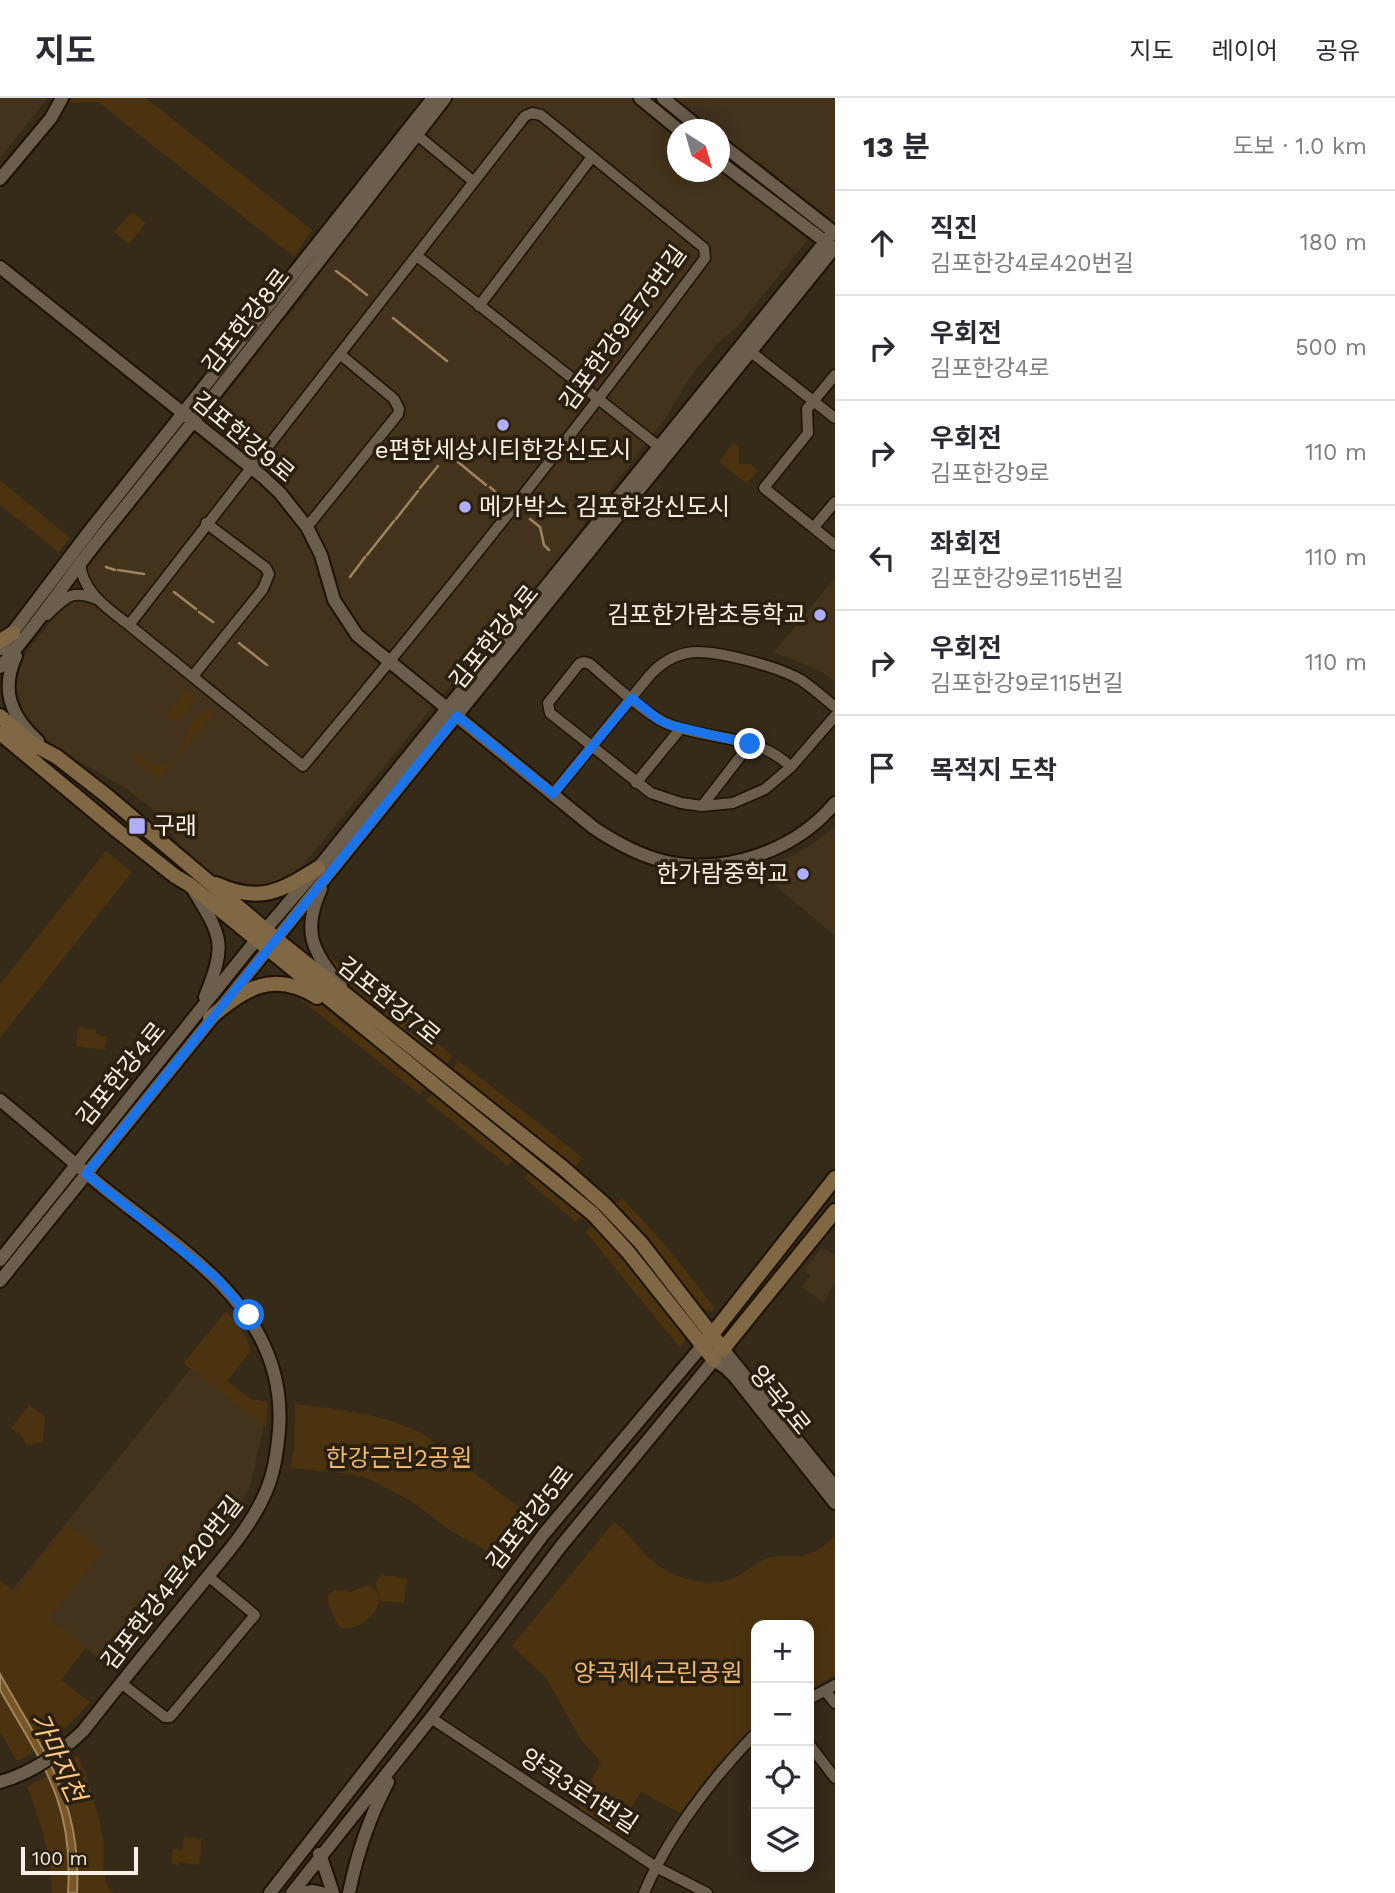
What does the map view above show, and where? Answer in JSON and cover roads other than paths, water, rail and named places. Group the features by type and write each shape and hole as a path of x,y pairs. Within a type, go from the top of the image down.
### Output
{"main road":[{"name":"김포한강7로","path":"0,716 33,744 57,757 107,796 196,881 266,939 362,1027 593,1214 718,1354"},
{"name":"김포한강7로","path":"0,733 174,876 196,881"},
{"path":"0,744 38,765"},
{"path":"196,881 230,891 263,894 281,890 324,870"},
{"name":"김포한강7로","path":"266,939 354,1002 562,1167 604,1204 641,1243 696,1314 707,1340"},
{"path":"205,1014 249,989 266,984 283,984 305,989 362,1027"},
{"name":"김포한강5로","path":"707,1340 835,1178"},
{"name":"김포한강5로","path":"718,1354 835,1211"},
{"path":"696,1314 710,1320 730,1314"}],"street":[{"path":"0,179 51,118 62,98"},
{"name":"김포한강8로","path":"0,649 35,625 433,98"},
{"name":"김포한강8로","path":"0,667 12,639 91,529 189,418 445,98"},
{"path":"639,98 667,120"},
{"path":"663,98 689,119"},
{"name":"김포한강9로75번길","path":"129,625 525,116 532,113 541,114 704,248 705,258 599,401 390,663 303,766 193,676"},
{"path":"417,135 473,181"},
{"path":"730,153 833,242"},
{"path":"479,306 593,157"},
{"path":"730,170 833,242"},
{"name":"김포한강4로","path":"0,1260 751,352 833,242"},
{"name":"김포한강4로","path":"452,712 658,446 833,242"},
{"path":"417,256 658,446"},
{"name":"김포한강9로","path":"0,267 280,493 307,527 321,555 334,600 358,635 608,837 664,861 687,864 731,862 770,851 803,833 817,823 835,803"},
{"path":"751,352 835,418"},
{"path":"307,527 398,414 399,409 394,399 341,355"},
{"path":"833,539 764,488 808,433 807,409 835,375"},
{"path":"814,527 835,502"},
{"path":"80,562 82,576 98,599 193,676 263,589 269,574 266,568 206,523"},
{"path":"35,625 68,596 84,594 98,599"},
{"path":"12,639 7,695 13,710 31,734 57,757"},
{"path":"553,794 659,666 680,654 698,652 757,663 785,672 835,707"},
{"path":"791,767 772,751 659,720 584,662 579,664 551,698 548,708 550,713 636,783 665,799 702,806 719,805 751,796 771,785 791,767 835,716"},
{"path":"636,783 681,728"},
{"path":"702,806 750,744"},
{"path":"324,870 311,922 311,938 320,961 354,1002"},
{"path":"196,881 219,938 219,962 205,1014"},
{"name":"김포한강4로","path":"0,1281 86,1174 205,1014"},
{"path":"0,1100 76,1165"},
{"path":"0,1109 48,1148 76,1165"},
{"name":"김포한강4로420번길","path":"0,1782 29,1770 66,1748 83,1731 249,1522 271,1481 278,1446 279,1403 268,1352 249,1315 216,1278 76,1165"},
{"name":"김포한강5로","path":"270,1893 543,1535 707,1340"},
{"name":"김포한강5로","path":"292,1893 401,1756 561,1546 718,1354"},
{"name":"양곡2로","path":"718,1354 835,1487"},
{"name":"양곡2로","path":"718,1354 835,1503"},
{"path":"121,1683 165,1717 170,1717 254,1615 208,1576"},
{"path":"814,1697 835,1685"},
{"path":"826,1692 835,1703"},
{"name":"양곡3로1번길","path":"431,1717 656,1867 707,1893"},
{"path":"644,1893 656,1867 707,1792 751,1739"},
{"path":"811,1746 835,1778"},
{"path":"349,1893 356,1858 371,1815 401,1756"},
{"path":"307,1846 321,1857 333,1893"},
{"path":"303,1893 322,1893"}],"waterway":[{"path":"336,271 351,282"},
{"path":"353,284 367,295"},
{"path":"393,318 447,361"},
{"path":"458,462 486,485"},
{"path":"420,488 438,466"},
{"path":"490,487 502,498"},
{"path":"396,519 418,491"},
{"path":"530,519 540,527 544,545 549,550"},
{"path":"367,555 394,521"},
{"path":"350,577 365,557"},
{"path":"106,567 115,570"},
{"path":"118,570 144,574"},
{"path":"174,592 196,609"},
{"path":"199,612 213,622"},
{"path":"239,643 267,665"}],"place":[{"name":"e편한세상시티한강신도시","path":"503,425"},
{"name":"메가박스 김포한강신도시","path":"465,507"},
{"name":"김포한가람초등학교","path":"820,615"},
{"name":"구래","path":"137,826"},
{"name":"한가람중학교","path":"803,874"}],"park label":[{"name":"한강근린2공원","path":"399,1458"},
{"name":"양곡제4근린공원","path":"658,1673"}],"water label":[{"name":"가마지천","path":"58,1757"}]}
